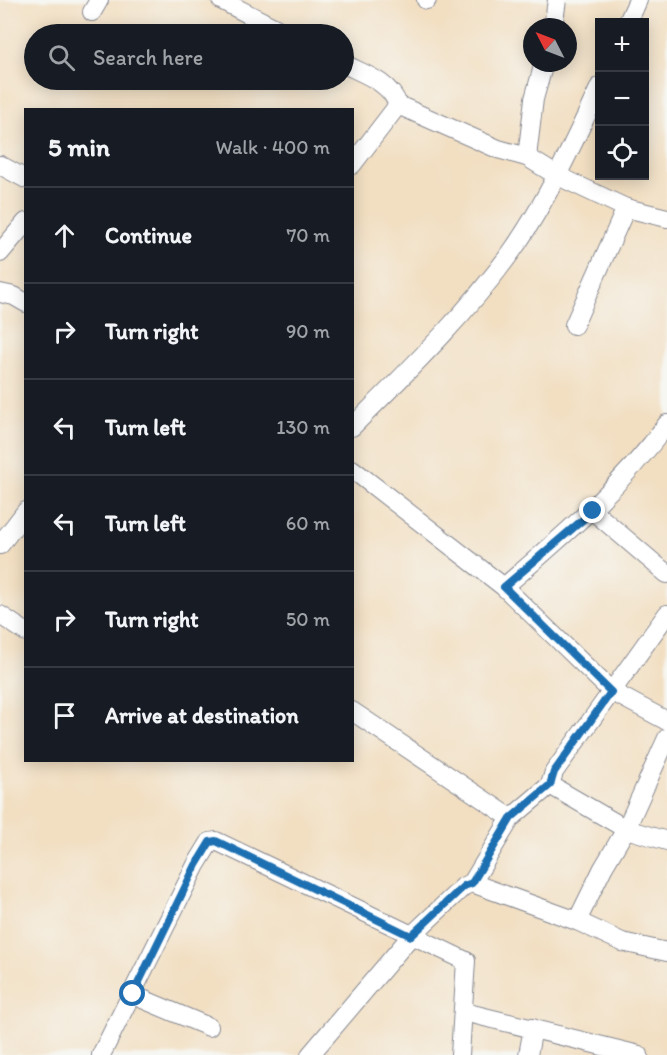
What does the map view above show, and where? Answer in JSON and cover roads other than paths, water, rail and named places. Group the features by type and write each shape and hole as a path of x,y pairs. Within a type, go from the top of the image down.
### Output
{"street":[{"path":"221,0 268,24"},
{"path":"554,18 557,0"},
{"path":"630,18 638,0"},
{"path":"354,69 381,83 394,94 398,105 498,149 527,157 556,175 626,208 667,218"},
{"path":"527,157 534,99 542,72"},
{"path":"354,426 452,326 513,250 556,175 595,96"},
{"path":"354,162 398,105"},
{"path":"0,165 24,178"},
{"path":"574,326 626,208"},
{"path":"0,253 24,224"},
{"path":"0,293 14,296 24,302"},
{"path":"504,587 593,511 651,446 667,424"},
{"path":"354,471 504,587 611,692 667,721"},
{"path":"593,511 667,574"},
{"path":"0,545 24,514"},
{"path":"310,1055 411,936 464,886 472,883 511,818 550,785 554,772 667,614"},
{"path":"0,615 24,631"},
{"path":"354,712 511,818"},
{"path":"577,921 603,868 626,829 667,738"},
{"path":"550,785 626,829 667,841"},
{"path":"101,1055 196,865 210,842 216,841 465,961 460,1055"},
{"path":"472,883 577,921 622,942 667,952"},
{"path":"133,994 209,1027"},
{"path":"464,1012 639,1055"},
{"path":"528,1055 533,1028"}]}
